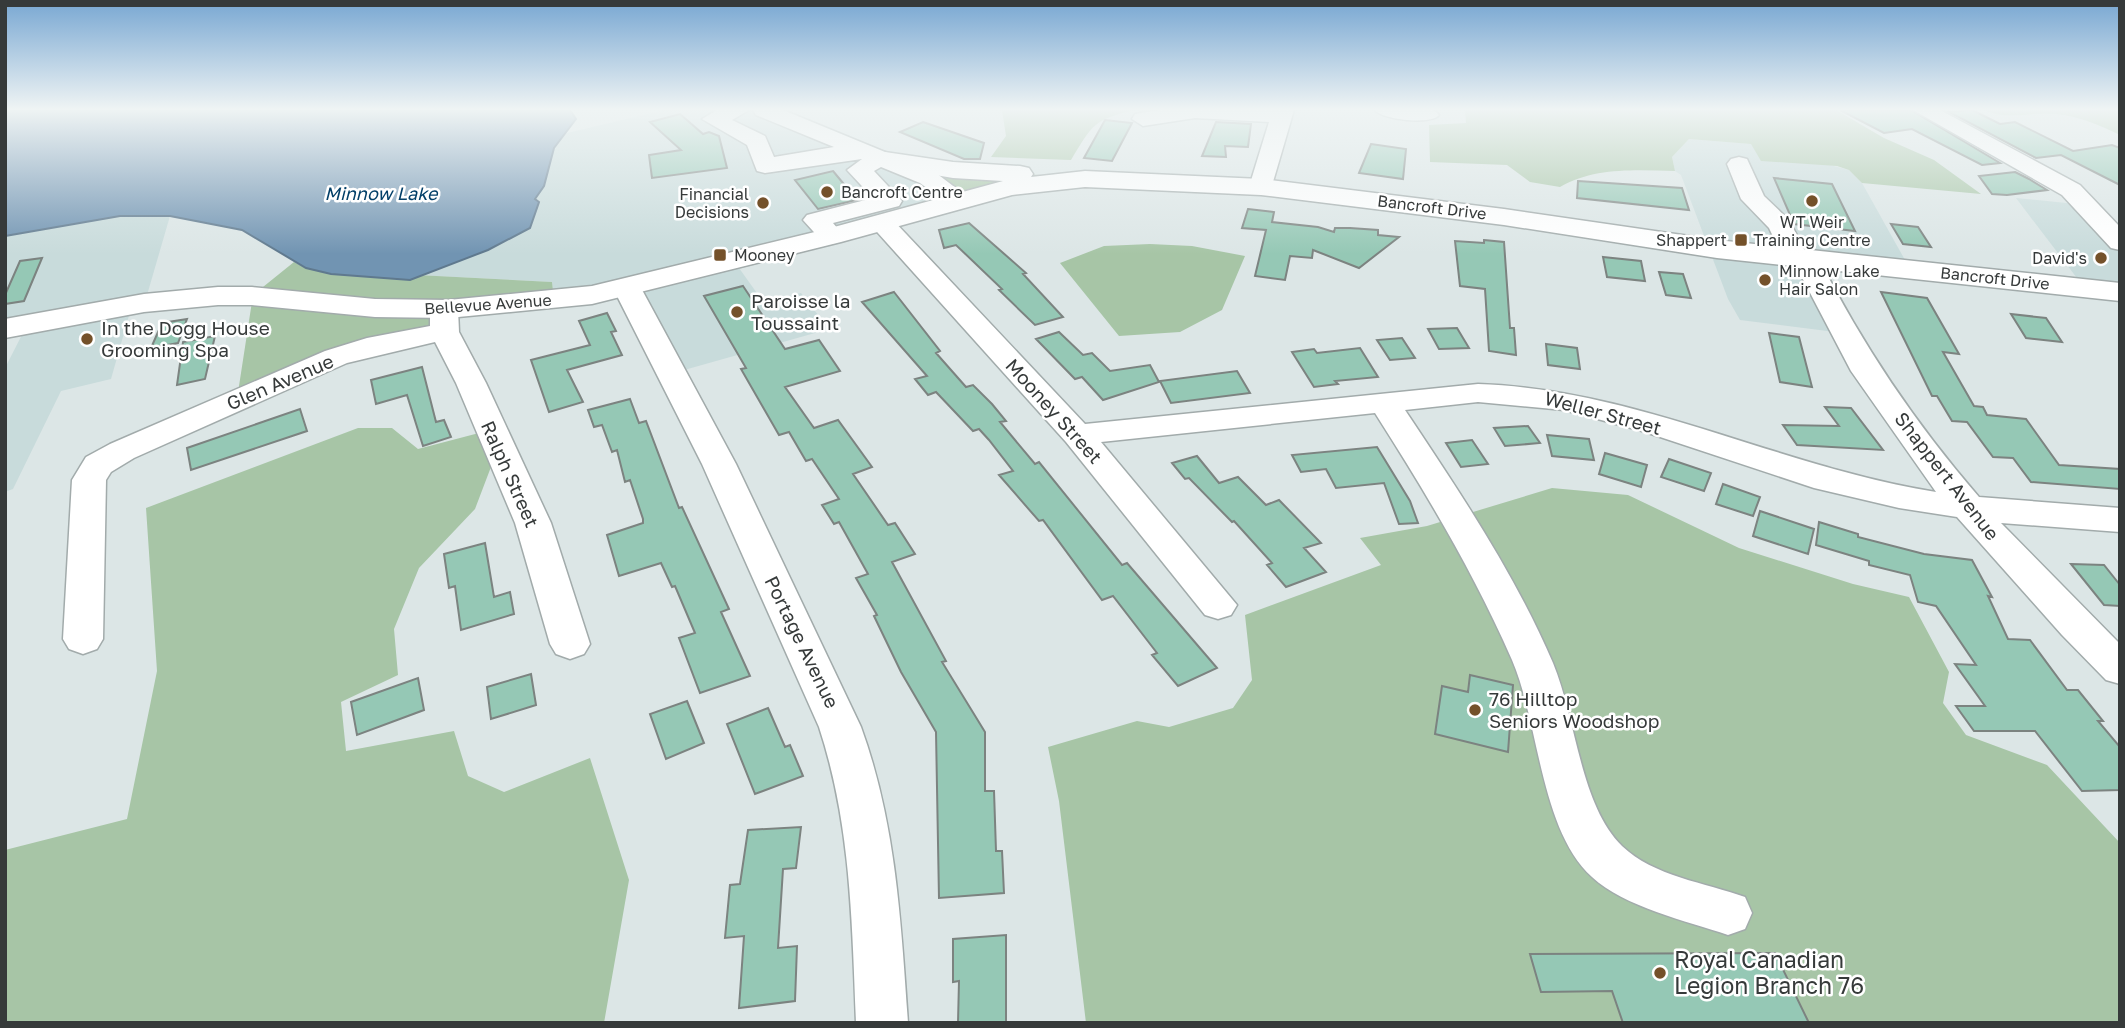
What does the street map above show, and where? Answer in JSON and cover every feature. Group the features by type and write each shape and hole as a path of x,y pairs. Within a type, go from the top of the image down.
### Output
{"main road":[{"path":"885,158 953,170 1085,178"},
{"name":"Bancroft Drive","path":"961,201 1010,187 1085,178 1261,187 1504,216 1674,243 2120,292"},
{"name":"Bellevue Avenue","path":"5,329 144,303 218,296 252,296 375,308 444,320 627,288 961,201"}],"street":[{"path":"762,158 765,166 852,158"},
{"path":"831,236 816,220 890,201 859,170 872,158"},
{"path":"879,158 928,178 961,201"},
{"path":"1261,187 1269,158"},
{"path":"2012,158 2071,190 2120,242"},
{"name":"Shappert Avenue","path":"1739,164 1753,198 1780,225 1868,370 1968,508 2050,599 2120,669"},
{"name":"Mooney Street","path":"881,223 1077,435 1218,605"},
{"name":"Portage Avenue","path":"627,288 719,464 822,689 841,721 852,752 861,788 872,885 881,1023"},
{"name":"Glen Avenue","path":"83,639 89,480 98,465 122,451 335,357 444,320"},
{"name":"Ralph Street","path":"444,320 533,523 570,644"},
{"name":"Weller Street","path":"1077,435 1502,392 1559,399 1827,480 1917,501 1968,508 2120,520"},
{"path":"1386,405 1467,534 1518,632 1534,666 1560,762 1594,846 1608,863 1659,889 1728,913"}],"shaded area":[{"path":"551,158 870,158 962,200 734,261 764,303 801,293 829,329 670,374 625,288 554,299 552,282 417,275 489,250 530,228 539,202 535,199"},
{"path":"1672,158 1804,158 1849,170 1862,183 1910,269 1805,258 1843,333 1740,320 1728,299 1681,175 1675,171"},
{"path":"2016,198 2086,205 2120,244 2120,290 2083,286"},
{"path":"170,216 145,302 132,305 111,379 61,391 13,489 5,492 5,368 27,325 5,328 5,236 92,219"}],"green space":[{"path":"1017,158 1072,158 1071,160"},
{"path":"1430,158 1672,158 1675,171 1630,170 1601,173 1560,187 1530,182 1507,165 1430,162"},
{"path":"1759,158 1929,158 1981,194 1862,183 1849,170 1837,166 1761,161"},
{"path":"977,171 1085,178 962,200 929,177"},
{"path":"1104,246 1192,246 1245,256 1222,310 1180,332 1119,336 1060,263"},
{"path":"294,262 306,268 410,280 417,275 552,282 554,299 443,308 442,331 237,399 253,295"},
{"path":"358,428 392,428 418,449 479,433 494,459 475,509 419,568 394,629 398,675 341,702 346,751 454,731 468,776 504,792 590,758 629,880 604,1023 5,1023 5,850 127,819 157,671 146,508"},
{"path":"1552,488 1628,495 1739,548 1853,584 1909,597 1949,672 1943,703 1966,735 2047,765 2120,843 2120,1023 1086,1023 1059,801 1048,747 1137,721 1169,727 1233,708 1252,680 1245,615 1381,565 1360,538 1427,526"}],"water":[{"name":"Minnow Lake","path":"5,158 551,158 544,186 535,199 539,202 530,228 488,250 410,280 331,274 306,268 242,230 170,216 120,216 5,236"}],"building":[{"path":"649,158 724,158 727,168 652,178"},
{"path":"1084,158 1114,158 1112,161"},
{"path":"1365,158 1405,158 1403,179 1359,173"},
{"path":"1968,158 1992,158 2000,163 1982,165"},
{"path":"2067,158 2120,158 2120,185"},
{"name":"Bancroft Centre","path":"833,171 857,200 818,209 795,180"},
{"path":"2015,172 2047,190 1992,194 1979,176"},
{"name":"WT Weir Training Centre","path":"1774,178 1832,184 1855,231 1794,224"},
{"path":"1578,181 1682,188 1689,210 1577,198"},
{"path":"1248,209 1274,212 1272,222 1318,227 1334,232 1335,228 1378,230 1378,235 1399,237 1359,268 1313,250 1312,258 1290,256 1285,280 1255,276 1266,230 1242,228"},
{"path":"969,223 1026,273 1023,274 1063,317 1035,325 956,245 944,248 939,230"},
{"path":"1891,224 1918,227 1931,247 1903,244"},
{"path":"1484,240 1504,242 1510,328 1514,328 1516,355 1489,351 1485,289 1460,286 1455,241 1484,243"},
{"path":"1603,257 1641,261 1645,281 1607,277"},
{"path":"42,258 24,301 5,304 5,295 20,261"},
{"path":"1659,272 1683,274 1691,298 1666,295"},
{"path":"743,286 785,349 819,340 840,371 785,387 814,428 838,420 872,467 853,474 888,525 895,523 915,554 892,562 946,661 942,662 985,732 985,791 994,791 996,851 1002,851 1004,893 939,898 936,732 901,672 874,616 877,615 856,578 868,574 839,522 834,524 822,505 839,499 812,459 806,461 789,432 779,435 741,369 746,368 704,296"},
{"path":"894,292 940,351 936,353 966,387 973,385 992,404 1006,421 1000,422 1035,464 1039,462 1122,565 1127,563 1217,668 1178,686 1152,655 1157,653 1113,596 1102,600 1043,520 1039,521 999,475 1013,471 989,440 979,429 973,431 936,392 928,395 915,379 927,376 862,302"},
{"path":"1881,292 1927,298 1959,354 1943,352 1974,406 1983,407 1987,415 2026,419 2059,465 2120,469 2120,489 2031,482 2013,458 1993,457 1967,422 1952,421 1937,396 1932,396"},
{"path":"607,313 616,331 611,332 622,355 567,370 583,402 549,412 531,360 590,345 579,321"},
{"path":"2011,314 2046,318 2062,342 2026,338"},
{"path":"187,319 178,343 151,348 162,323"},
{"path":"1457,328 1469,348 1439,349 1428,329"},
{"path":"1059,332 1083,355 1092,353 1110,371 1150,365 1159,382 1103,400 1082,377 1075,379 1036,339"},
{"path":"1769,333 1799,337 1812,387 1780,382"},
{"path":"215,336 205,379 177,385 183,342"},
{"path":"1402,338 1415,358 1390,360 1377,340"},
{"path":"1546,344 1577,348 1580,369 1548,365"},
{"path":"1360,348 1378,377 1335,381 1338,384 1314,387 1292,352 1314,349 1317,353"},
{"path":"422,367 436,422 444,420 451,437 423,446 407,395 376,404 371,380"},
{"path":"1237,371 1250,393 1171,403 1160,381"},
{"path":"630,399 639,423 646,421 679,508 682,507 729,609 721,612 750,676 700,693 679,638 695,633 675,586 672,587 661,563 619,576 607,535 643,523 643,519 630,480 625,482 617,450 612,452 602,425 594,427 588,410"},
{"path":"1825,407 1851,408 1883,450 1797,445 1783,425 1839,426"},
{"path":"300,409 307,431 191,470 187,448"},
{"path":"1528,426 1540,443 1505,446 1494,428"},
{"path":"1547,435 1589,439 1594,460 1552,456"},
{"path":"1472,440 1488,464 1461,467 1446,443"},
{"path":"1377,447 1410,501 1418,523 1399,524 1384,483 1336,488 1326,469 1301,472 1292,455"},
{"path":"1605,453 1647,465 1641,487 1599,474"},
{"path":"1197,456 1219,483 1238,477 1266,505 1279,500 1321,543 1304,548 1326,572 1286,587 1267,565 1272,563 1234,521 1232,522 1189,478 1185,479 1172,463"},
{"path":"1669,459 1711,473 1704,491 1661,477"},
{"path":"1723,484 1760,497 1753,516 1716,504"},
{"path":"1760,511 1814,529 1808,554 1753,536"},
{"path":"1819,522 1858,534 1858,537 1924,554 1972,560 1992,597 1988,596 2008,639 2030,640 2067,690 2078,690 2103,721 2098,721 2120,747 2120,790 2082,791 2035,731 1974,731 1956,706 1985,706 1955,664 1976,665 1936,606 1918,602 1910,575 1869,565 1869,561 1816,545"},
{"path":"485,543 494,597 510,592 514,614 461,630 455,586 449,588 444,554"},
{"path":"2071,564 2104,565 2120,585 2120,606 2104,605"},
{"path":"531,674 536,705 491,719 487,687"},
{"name":"76 Hilltop Seniors Woodshop","path":"1470,675 1513,685 1508,752 1435,734 1442,686 1468,692"},
{"path":"418,678 424,710 357,735 351,702"},
{"path":"687,701 704,743 666,759 650,714"},
{"path":"768,708 785,747 790,745 803,776 755,794 727,724"},
{"path":"801,827 796,868 783,869 778,948 797,946 795,1001 739,1008 744,936 725,938 730,885 740,884 748,830"},
{"path":"1006,935 1006,1023 958,1023 959,981 953,982 953,939"},
{"name":"Royal Canadian Legion Branch 76","path":"1775,953 1809,1023 1623,1023 1612,991 1541,992 1530,954"}],"place":[{"name":"Bancroft Centre","path":"827,192"},
{"name":"WT Weir Training Centre","path":"1812,201"},
{"name":"Financial Decisions","path":"763,203"},
{"name":"Shappert","path":"1741,240"},
{"name":"Mooney","path":"720,255"},
{"name":"David's","path":"2101,258"},
{"name":"Minnow Lake Hair Salon","path":"1765,280"},
{"name":"Paroisse la Toussaint","path":"737,312"},
{"name":"In the Dogg House Grooming Spa","path":"87,339"},
{"name":"76 Hilltop Seniors Woodshop","path":"1475,710"},
{"name":"Royal Canadian Legion Branch 76","path":"1660,973"}]}
